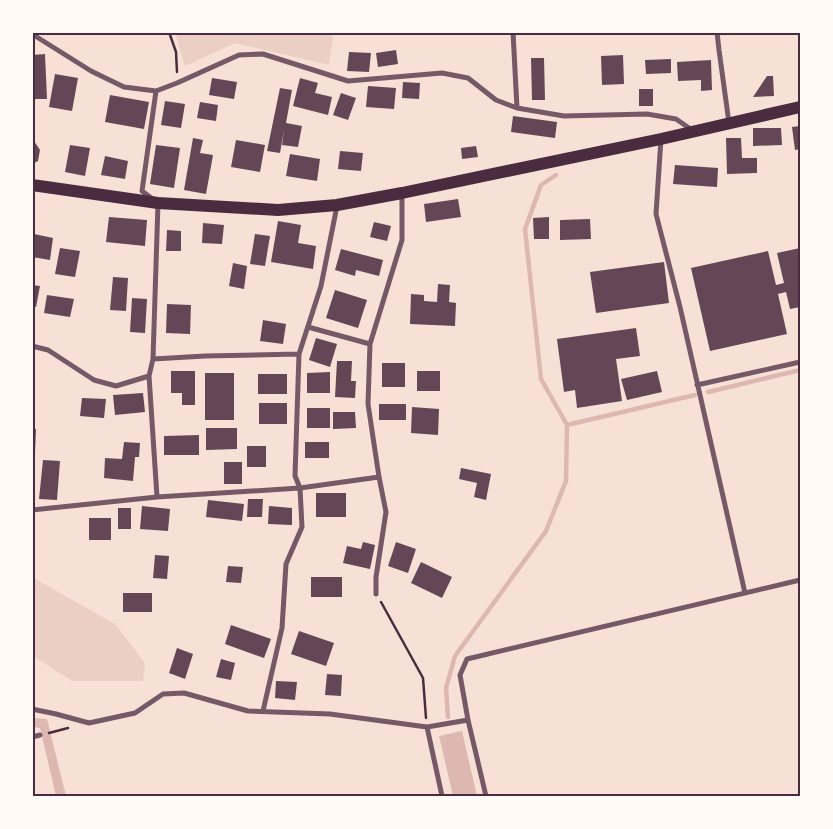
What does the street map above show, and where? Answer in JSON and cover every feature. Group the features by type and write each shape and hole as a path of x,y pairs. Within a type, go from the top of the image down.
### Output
{"main road":[{"path":"33,186 158,203 278,210 337,205 661,139 800,107"}],"street":[{"path":"513,32 517,108"},
{"path":"717,32 730,123"},
{"path":"32,34 91,71 124,86 156,91 239,55 263,54 348,81 442,72 468,78 496,100 517,108 564,116 647,114 676,119 694,132"},
{"path":"156,91 142,191 158,203 152,359 149,376 157,497"},
{"path":"661,139 656,214 680,307 745,593"},
{"path":"376,594 376,577 386,512 368,404 370,344 402,240 402,193"},
{"path":"263,711 282,628 286,564 302,527 300,488 295,476 299,354 322,286 337,205"},
{"path":"308,327 370,344"},
{"path":"32,346 48,350 94,380 116,386 149,376"},
{"path":"152,359 299,354"},
{"path":"697,385 800,362"},
{"path":"32,510 157,497 300,488 379,477"},
{"path":"486,796 468,720 460,675 467,659 800,580"},
{"path":"32,709 89,724 135,714 163,694 184,693 248,711 330,714 426,727 468,720"},
{"path":"426,727 442,796"},
{"path":"32,736 40,735"}],"path":[{"path":"168,32 176,52 177,83"},
{"path":"376,594 422,678 426,727"}],"shaded area":[{"path":"331,32 333,38 329,65 235,43 185,66 175,33"},
{"path":"32,577 115,624 145,663 143,681 72,681 33,656"},
{"path":"32,718 47,719 66,796 56,796 40,728 33,727"},
{"path":"462,731 477,796 453,796 439,736"}],"building":[{"path":"396,50 398,64 378,67 376,53"},
{"path":"349,52 371,53 369,72 347,71"},
{"path":"45,54 47,99 32,99 32,55"},
{"path":"623,55 624,84 602,85 601,56"},
{"path":"531,58 544,58 545,100 532,100"},
{"path":"671,59 671,73 646,74 645,60"},
{"path":"711,60 712,90 701,91 701,80 678,81 677,62"},
{"path":"55,74 78,78 72,111 49,107"},
{"path":"767,76 773,76 774,96 753,97"},
{"path":"212,78 237,82 234,99 209,95"},
{"path":"300,78 318,83 315,93 332,97 328,115 293,106"},
{"path":"403,82 420,83 419,99 402,98"},
{"path":"368,86 396,88 394,109 366,107"},
{"path":"280,88 292,90 286,123 302,126 298,147 282,145 284,130 280,153 267,151"},
{"path":"639,89 653,89 653,106 639,106"},
{"path":"341,93 356,98 348,120 333,115"},
{"path":"110,95 149,102 144,129 105,122"},
{"path":"165,101 185,104 181,128 161,125"},
{"path":"200,102 218,105 216,121 197,118"},
{"path":"513,116 557,122 555,138 511,132"},
{"path":"800,126 800,149 795,150 792,127"},
{"path":"753,128 781,128 782,145 753,146"},
{"path":"193,138 203,140 200,153 213,155 206,194 184,190"},
{"path":"726,138 741,138 742,158 757,158 757,173 727,174"},
{"path":"236,140 265,145 260,172 231,167"},
{"path":"32,141 40,150 38,161 32,164"},
{"path":"70,145 90,148 85,176 65,172"},
{"path":"156,145 180,148 174,188 150,184"},
{"path":"476,146 478,157 462,159 461,148"},
{"path":"340,151 363,153 361,171 338,169"},
{"path":"290,154 320,159 317,181 286,176"},
{"path":"105,156 128,161 125,179 101,175"},
{"path":"675,165 718,168 717,187 673,184"},
{"path":"458,199 461,217 426,222 424,204"},
{"path":"109,217 147,220 145,246 106,242"},
{"path":"549,217 549,239 534,239 533,218"},
{"path":"590,219 591,239 560,240 560,220"},
{"path":"278,221 301,225 298,243 316,246 313,269 271,262"},
{"path":"374,222 391,226 387,241 370,237"},
{"path":"203,223 224,225 222,244 202,243"},
{"path":"167,230 181,231 181,251 166,251"},
{"path":"34,234 53,238 50,260 32,257"},
{"path":"255,234 270,236 265,266 250,264"},
{"path":"60,248 80,251 75,277 55,274"},
{"path":"800,248 800,307 790,309 786,292 778,294 787,334 710,351 691,268 768,251 776,285 784,283 777,253"},
{"path":"341,249 383,260 379,276 356,270 355,276 335,270"},
{"path":"664,262 669,303 596,313 590,272"},
{"path":"233,263 247,266 244,289 229,286"},
{"path":"113,277 128,278 126,311 110,310"},
{"path":"438,284 450,285 449,302 456,303 455,326 410,324 411,294 424,295 424,301 437,302"},
{"path":"32,285 40,286 36,307 32,306"},
{"path":"335,290 367,300 358,328 326,318"},
{"path":"47,295 74,299 70,317 44,313"},
{"path":"132,298 147,299 145,333 130,332"},
{"path":"167,304 191,305 190,334 166,333"},
{"path":"263,320 286,324 283,344 260,341"},
{"path":"636,328 640,356 616,359 622,401 577,408 575,390 564,392 557,339"},
{"path":"316,338 337,344 330,367 309,360"},
{"path":"337,361 352,361 351,381 356,381 355,398 335,397"},
{"path":"382,363 405,363 405,387 382,387"},
{"path":"171,371 195,371 195,405 182,405 182,393 171,393"},
{"path":"417,371 440,371 440,391 417,391"},
{"path":"657,371 662,392 627,400 621,379"},
{"path":"330,372 330,393 307,393 307,373"},
{"path":"205,373 234,373 234,420 205,420"},
{"path":"258,374 287,374 287,394 258,394"},
{"path":"143,393 145,412 115,415 113,395"},
{"path":"82,398 106,399 104,418 80,416"},
{"path":"259,403 287,403 287,424 259,424"},
{"path":"379,404 406,404 406,420 379,420"},
{"path":"412,407 439,409 438,435 411,433"},
{"path":"307,408 330,408 330,428 307,428"},
{"path":"333,412 355,412 356,428 333,429"},
{"path":"206,428 237,428 237,449 206,450"},
{"path":"32,429 36,429 35,453 32,453"},
{"path":"199,435 199,455 164,455 164,436"},
{"path":"124,442 140,443 139,457 135,457 133,481 104,478 105,458 122,459"},
{"path":"305,442 329,442 329,458 305,458"},
{"path":"247,446 266,446 266,467 247,467"},
{"path":"43,460 60,461 57,500 39,499"},
{"path":"224,462 242,462 242,484 224,484"},
{"path":"461,468 491,474 486,500 474,497 477,483 459,479"},
{"path":"316,493 346,493 346,517 316,517"},
{"path":"248,499 263,499 262,517 247,517"},
{"path":"208,500 244,504 242,521 206,517"},
{"path":"142,506 170,509 168,531 140,529"},
{"path":"269,506 292,508 292,525 268,524"},
{"path":"118,508 131,508 131,529 118,529"},
{"path":"89,518 111,518 111,540 89,540"},
{"path":"363,542 375,545 370,569 343,563 347,546 361,549"},
{"path":"396,542 416,549 408,573 388,566"},
{"path":"155,555 169,556 167,579 153,578"},
{"path":"421,562 452,577 442,598 411,583"},
{"path":"228,566 243,567 241,583 226,582"},
{"path":"311,577 342,577 342,597 311,597"},
{"path":"123,593 152,593 152,612 123,612"},
{"path":"231,625 271,639 264,658 225,644"},
{"path":"299,631 334,643 326,666 291,654"},
{"path":"177,648 193,654 185,679 169,673"},
{"path":"221,659 235,663 231,680 216,677"},
{"path":"327,674 342,675 341,696 325,695"},
{"path":"276,681 297,682 295,700 275,698"}],"waterway":[{"path":"448,717 446,688 455,656 546,531 566,481 567,425 541,379 525,229 541,185 556,175"},
{"path":"708,392 800,370"},
{"path":"567,425 695,395"}]}
